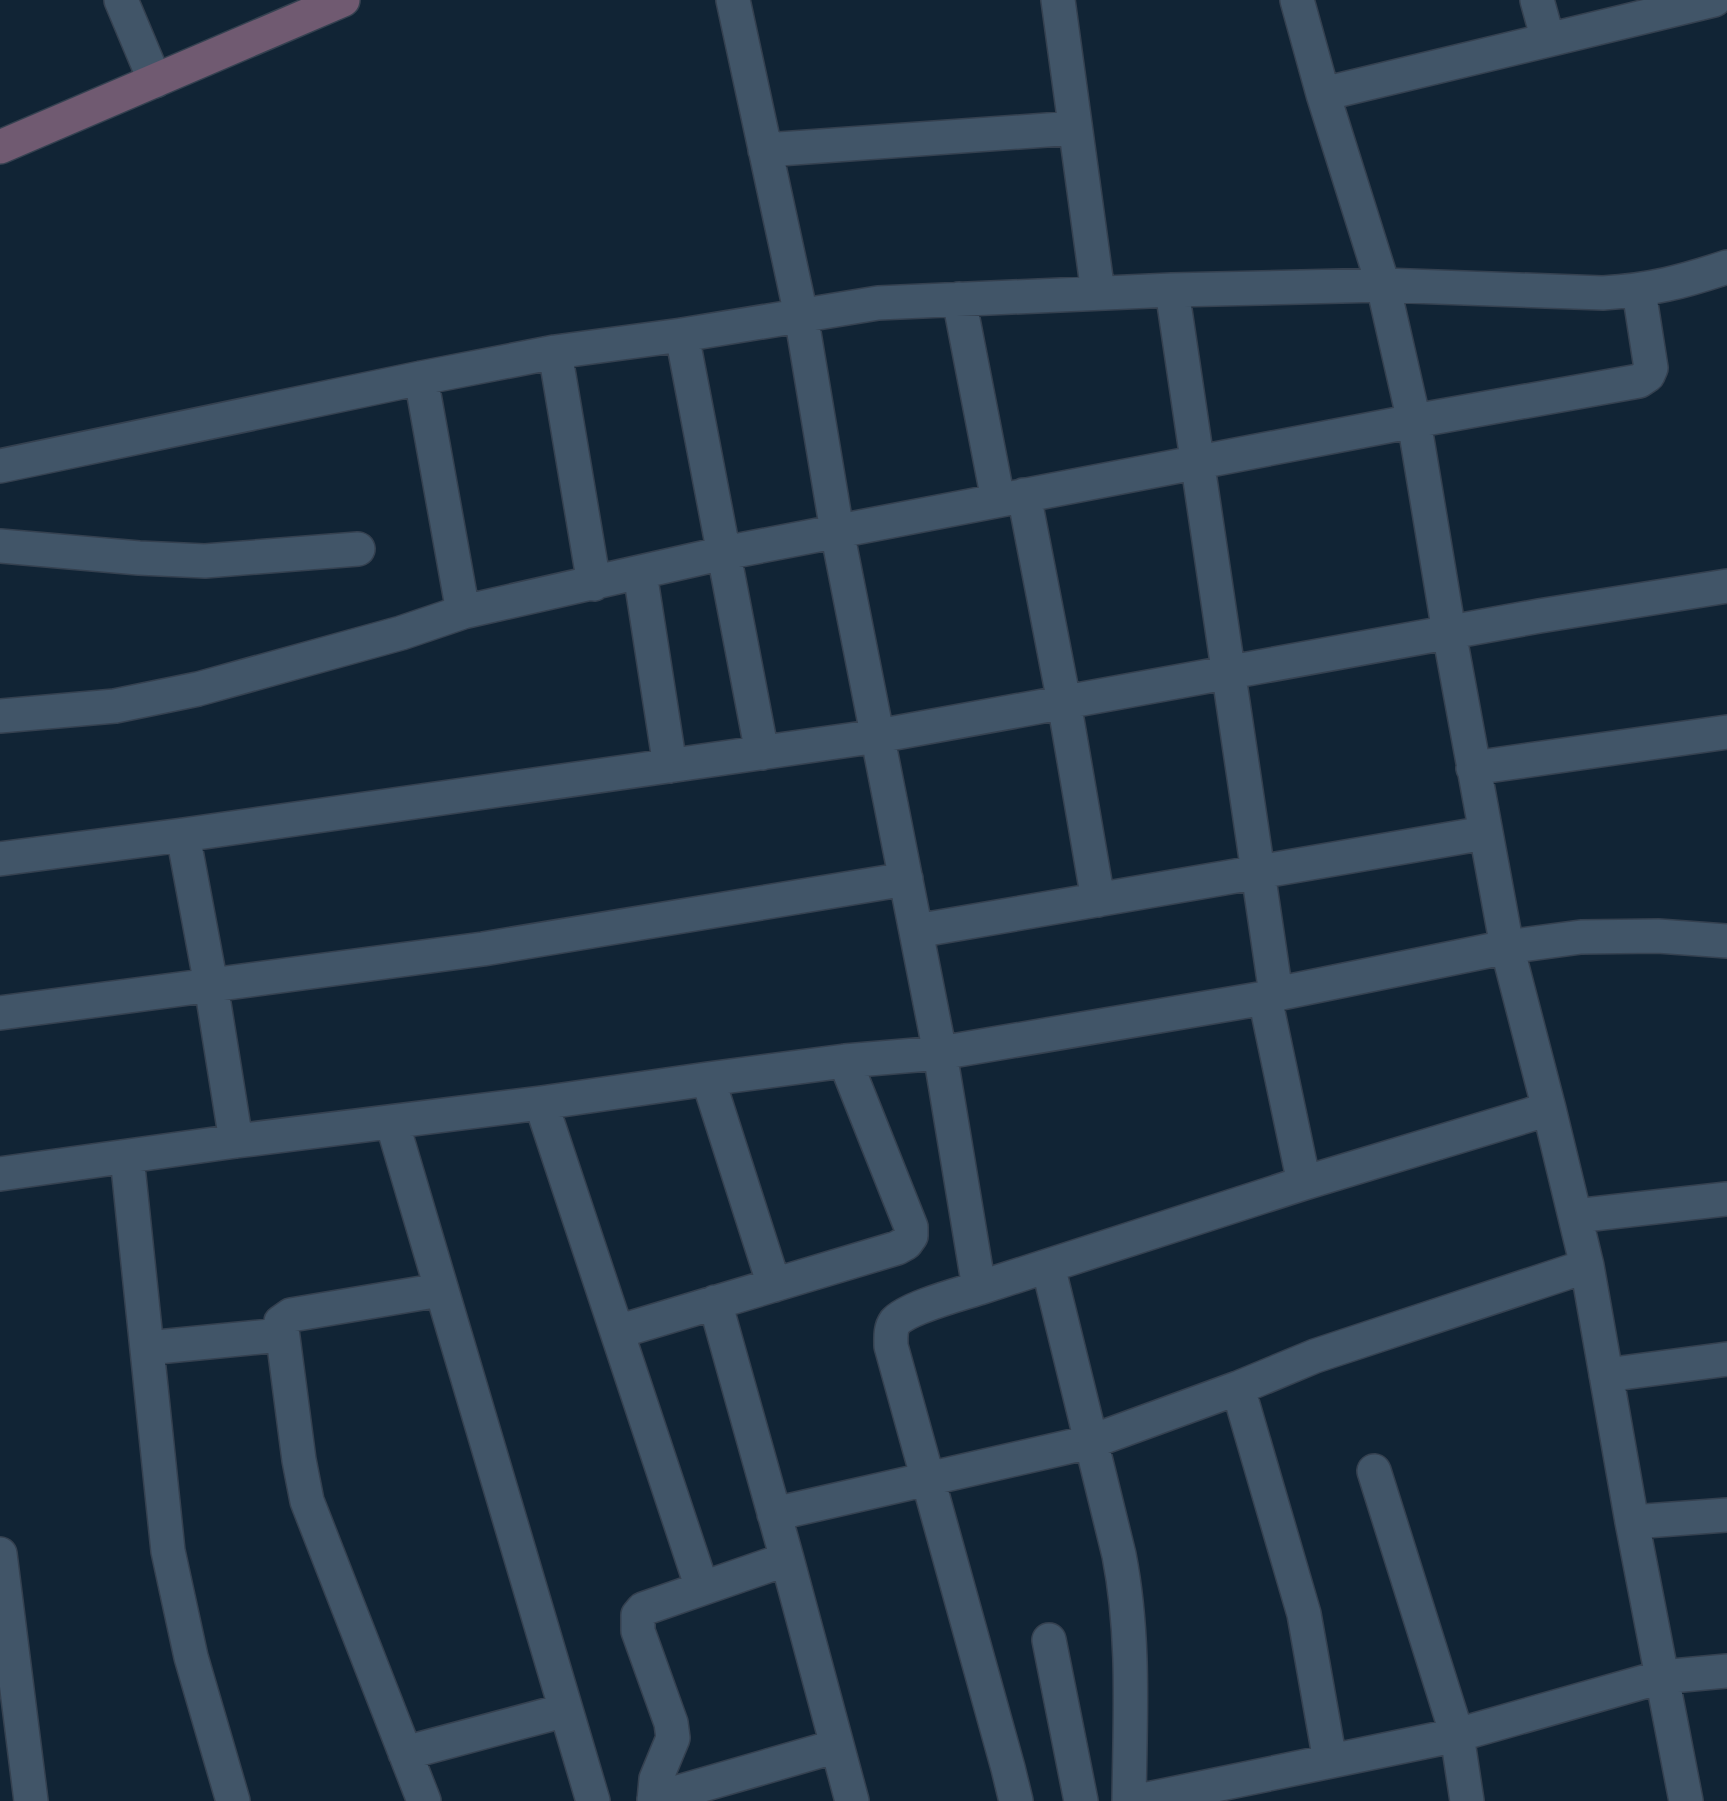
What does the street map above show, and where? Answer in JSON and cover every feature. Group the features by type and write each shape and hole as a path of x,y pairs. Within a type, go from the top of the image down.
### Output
{"main road":[{"path":"0,147 343,0"}],"street":[{"path":"121,0 155,81"},
{"path":"733,0 801,315 837,531 940,1053 980,1288"},
{"path":"1058,0 1098,293"},
{"path":"1298,0 1323,93 1383,285 1414,421 1473,768 1507,947 1587,1266 1632,1522 1686,1801"},
{"path":"1537,0 1548,40"},
{"path":"1323,93 1714,0"},
{"path":"765,150 1075,128"},
{"path":"0,466 555,352 682,335 879,303 1172,290 1383,285 1603,293 1639,291 1663,286 1727,267"},
{"path":"1172,290 1259,872 1270,996 1304,1183"},
{"path":"0,716 115,706 198,689 400,633 463,612 724,553 1414,421 1639,381 1648,375 1651,369 1639,291"},
{"path":"959,299 1064,702 1098,900"},
{"path":"682,335 762,753"},
{"path":"555,352 594,584"},
{"path":"421,378 463,612"},
{"path":"0,546 139,558 205,561 358,549"},
{"path":"640,573 670,766"},
{"path":"0,859 878,736 1449,632 1727,586"},
{"path":"1473,768 1727,732"},
{"path":"916,931 1485,833"},
{"path":"183,835 211,985 236,1141"},
{"path":"0,1013 483,949 906,879"},
{"path":"0,1174 845,1061 940,1053 1270,996 1507,947 1581,937 1658,936 1727,941"},
{"path":"617,1332 897,1248 912,1236 845,1061"},
{"path":"708,1079 774,1285"},
{"path":"542,1103 702,1588"},
{"path":"1016,1801 891,1346 890,1334 894,1323 906,1313 980,1288 1304,1183 1549,1109"},
{"path":"392,1122 593,1801"},
{"path":"127,1157 168,1551 191,1657 233,1801"},
{"path":"1575,1216 1727,1199"},
{"path":"1048,1266 1119,1555 1126,1594 1130,1668 1129,1801"},
{"path":"774,1514 1090,1442 1238,1388 1315,1356 1587,1266"},
{"path":"424,1801 307,1501 281,1335 281,1322 291,1315 440,1290"},
{"path":"715,1302 852,1801"},
{"path":"147,1348 281,1335"},
{"path":"1606,1375 1727,1359"},
{"path":"1238,1388 1304,1614 1330,1761"},
{"path":"1374,1471 1457,1735 1467,1801"},
{"path":"1632,1522 1727,1515"},
{"path":"0,1554 31,1801"},
{"path":"787,1559 643,1608 638,1615 638,1631 671,1723 673,1738 656,1779 654,1800 837,1746"},
{"path":"1049,1640 1081,1801"},
{"path":"1138,1801 1214,1793 1330,1761 1457,1735 1661,1677 1727,1671"},
{"path":"405,1753 566,1710"}]}
